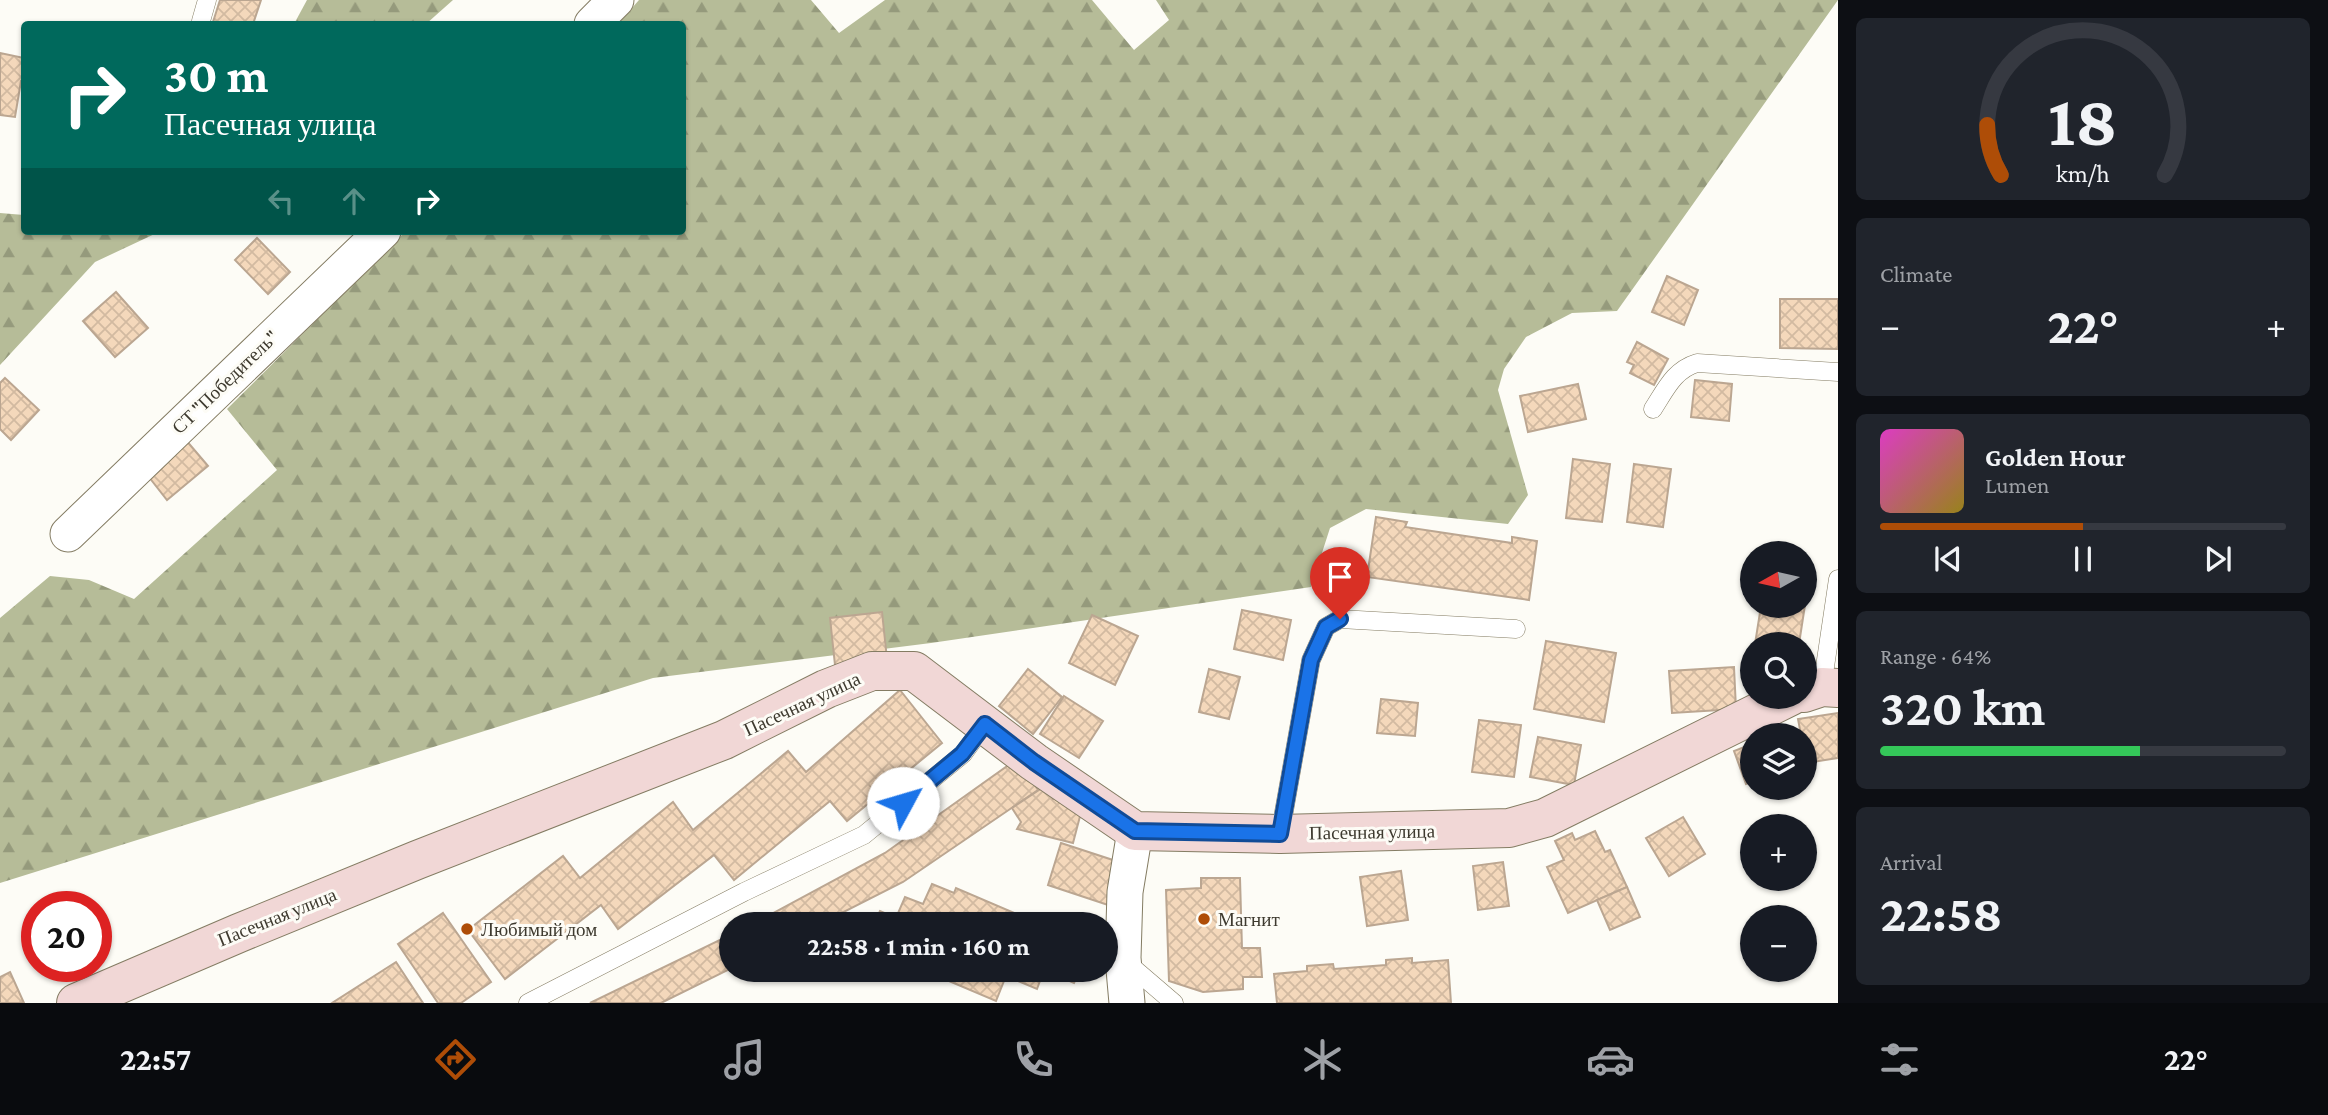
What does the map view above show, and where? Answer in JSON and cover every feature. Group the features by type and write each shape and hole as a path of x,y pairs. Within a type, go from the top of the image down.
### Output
{"street":[{"path":"595,21 616,0"},
{"name":"СТ \"Победитель\"","path":"68,534 379,235"},
{"name":"Пасечная улица","path":"76,1003 391,870 724,740 826,689 872,671 914,670 1034,762 1135,831 1280,834 1509,828 1545,818 1761,709"},
{"path":"1127,1003 1123,958 1125,892 1135,831"}],"lane":[{"path":"201,21 207,0"},
{"path":"1653,409 1683,367 1697,363 1838,372"},
{"path":"1817,677 1838,579"},
{"path":"1280,834 1311,660 1326,627 1340,619 1516,629"},
{"path":"528,1003 744,892 864,835 962,754 985,724"},
{"path":"1123,958 1174,1003"}],"green space":[{"path":"307,0 453,0 429,21 296,21"},
{"path":"639,0 811,0 839,33 885,0 1092,0 1134,50 1169,20 1156,0 1838,0 1617,311 1572,313 1526,337 1504,369 1498,390 1528,495 1508,524 1366,509 1330,528 1311,587 931,643 653,678 0,883 0,618 50,576 89,580 134,599 277,470 227,409 402,235 686,235 686,21 621,21"},
{"path":"0,213 21,215 21,235 152,235 95,262 0,365"}],"building":[{"path":"220,0 261,0 254,21 213,21"},
{"path":"0,53 21,57 21,81 15,117 0,115"},
{"path":"257,238 290,272 268,294 235,260"},
{"path":"1667,276 1698,290 1684,325 1652,312"},
{"path":"116,292 148,328 115,357 83,321"},
{"path":"1780,299 1838,299 1838,349 1780,348"},
{"path":"1637,342 1668,359 1654,385 1630,373 1634,365 1627,362"},
{"path":"5,378 39,410 11,440 0,429 0,383"},
{"path":"1695,380 1732,384 1729,421 1691,417"},
{"path":"1578,384 1586,419 1528,432 1520,396"},
{"path":"185,439 208,466 167,500 145,472"},
{"path":"1573,459 1610,464 1602,522 1566,518"},
{"path":"1634,464 1671,469 1663,527 1627,522"},
{"path":"1376,517 1407,522 1405,527 1512,543 1512,537 1537,541 1529,600 1367,577"},
{"path":"1242,610 1291,620 1283,660 1234,649"},
{"path":"882,612 887,659 835,665 830,618"},
{"path":"1092,615 1138,636 1115,685 1069,663"},
{"path":"1759,618 1803,618 1801,632 1757,632"},
{"path":"1546,641 1616,653 1604,722 1534,709"},
{"path":"1734,667 1736,709 1672,713 1669,671"},
{"path":"1028,669 1062,697 1033,734 999,706"},
{"path":"1209,669 1240,677 1229,719 1199,712"},
{"path":"900,690 942,743 847,821 830,801 734,880 714,855 618,929 601,905 505,979 468,930 563,856 580,878 673,802 693,830 788,751 806,772"},
{"path":"1064,696 1103,721 1079,758 1040,734"},
{"path":"1381,699 1418,703 1415,736 1377,733"},
{"path":"1838,713 1838,758 1817,761 1817,723 1799,723 1798,719"},
{"path":"1479,720 1521,725 1514,777 1472,772"},
{"path":"1538,737 1581,745 1574,785 1530,777"},
{"path":"1740,749 1740,768 1734,751"},
{"path":"1017,759 1038,790 903,882 844,912 775,912 885,853"},
{"path":"1045,786 1053,799 1060,795 1084,801 1073,843 1017,829 1021,822 1012,808"},
{"path":"1683,817 1705,854 1669,876 1646,838"},
{"path":"1595,831 1605,852 1610,850 1627,887 1568,913 1547,867 1564,860 1555,841 1572,833 1575,840"},
{"path":"1061,843 1122,863 1108,905 1048,885"},
{"path":"1503,862 1509,906 1478,910 1473,866"},
{"path":"1401,871 1408,920 1367,926 1360,877"},
{"name":"Магнит","path":"1201,878 1240,878 1242,948 1260,948 1262,977 1243,977 1243,989 1203,992 1169,981 1166,890 1201,888"},
{"path":"932,884 954,893 956,888 1012,912 899,912 905,897 923,904"},
{"path":"1627,887 1640,917 1610,930 1597,900"},
{"path":"443,913 491,982 461,1003 438,1003 398,944"},
{"path":"719,940 719,974 661,1003 590,1003"},
{"path":"1412,958 1412,963 1448,960 1451,1003 1277,1003 1274,974 1307,971 1307,966 1333,964 1334,969 1386,965 1386,960"},
{"path":"396,962 423,1003 332,1003"},
{"path":"10,972 24,1003 0,1003 0,977"},
{"path":"951,982 1004,982 996,1001"},
{"path":"1020,982 1040,982 1037,989"}],"place":[{"name":"Магнит","path":"1204,919"},
{"name":"Любимый дом","path":"467,929"}],"route":[{"path":"903,803 962,754 985,724 1034,762 1135,831 1280,834 1311,660 1326,627 1340,619"}]}
